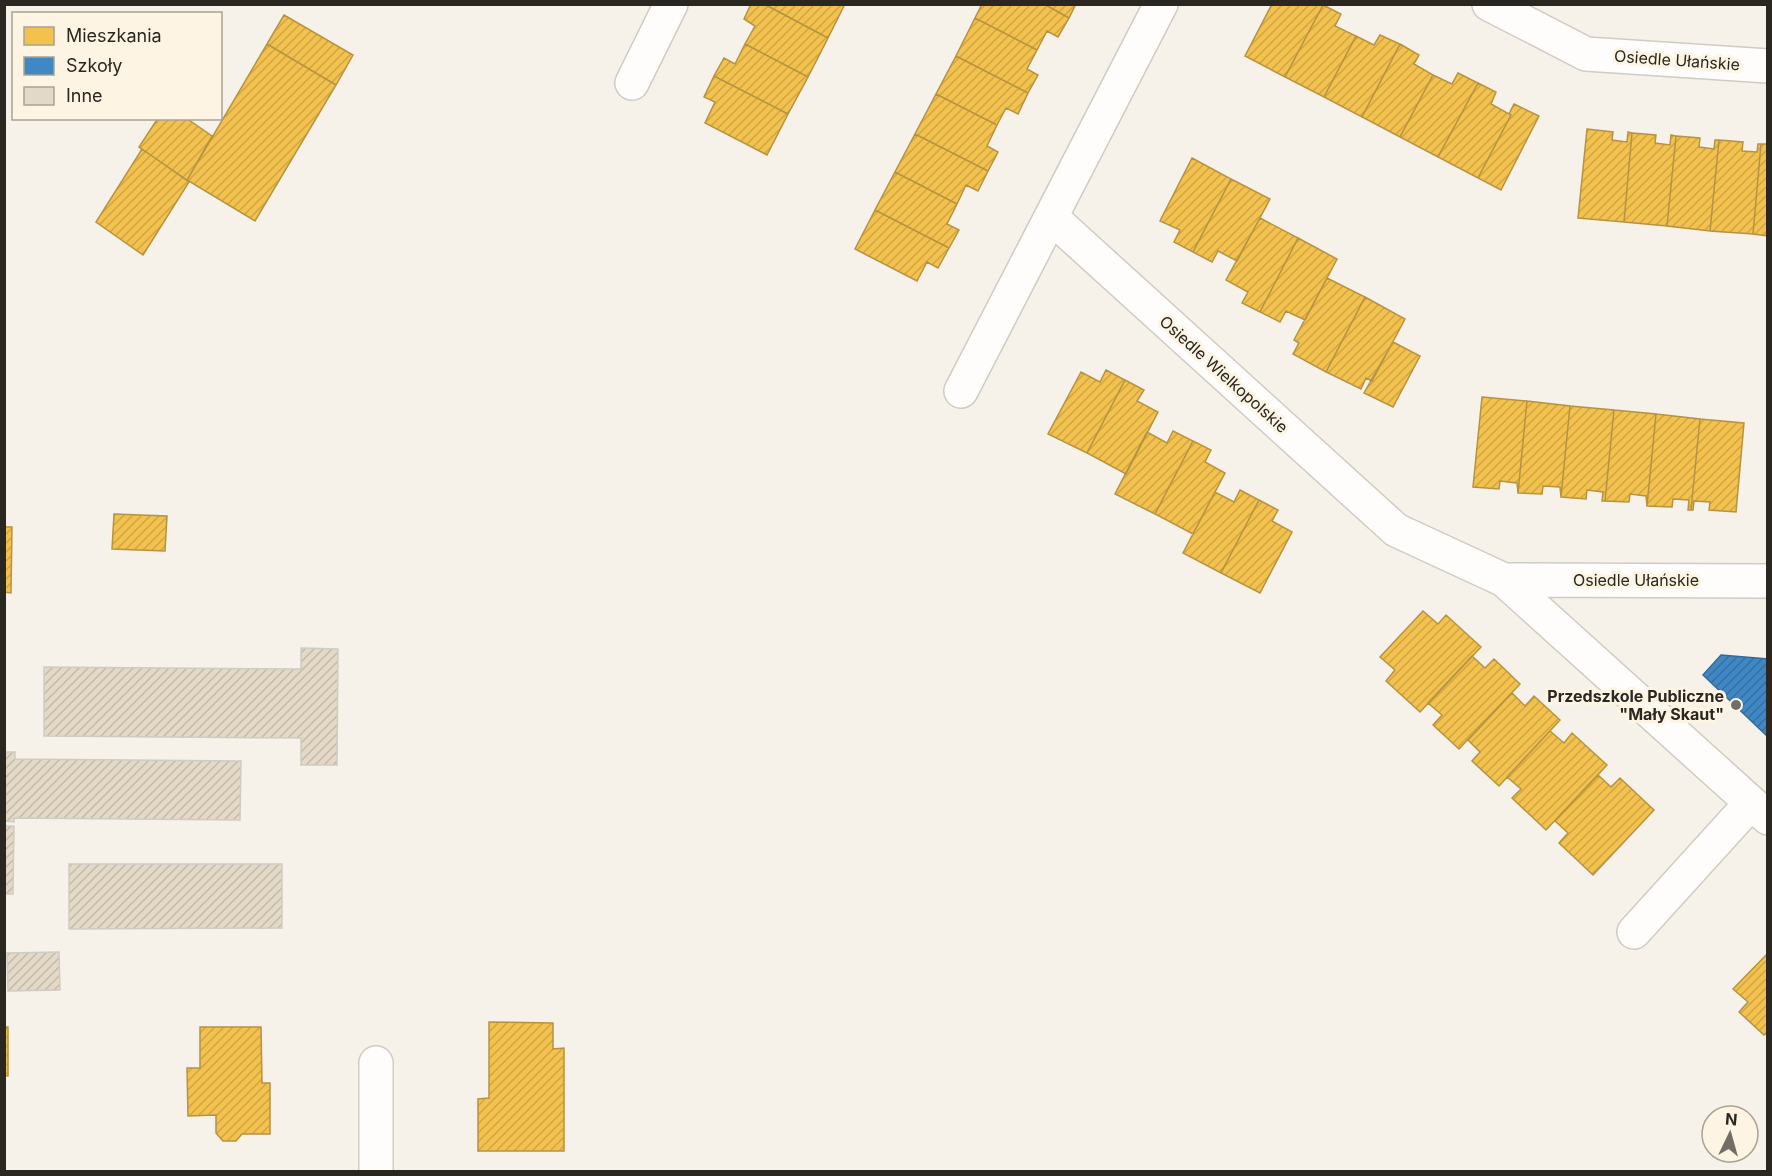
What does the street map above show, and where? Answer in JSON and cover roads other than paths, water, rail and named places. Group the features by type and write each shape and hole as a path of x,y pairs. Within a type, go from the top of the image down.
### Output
{"street":[{"path":"632,83 671,4"},
{"path":"961,391 1161,4"},
{"name":"Osiedle Ułańskie","path":"1489,4 1586,54 1767,66"},
{"name":"Osiedle Wielkopolskie","path":"1051,217 1396,530"},
{"name":"Osiedle Ułańskie","path":"1396,530 1504,580 1759,811 1634,932"},
{"name":"Osiedle Ułańskie","path":"1504,580 1767,580"},
{"path":"376,1063 376,1172"}],"place":[{"name":"Przedszkole Publiczne \"Mały Skaut\"","path":"1736,705"}]}
